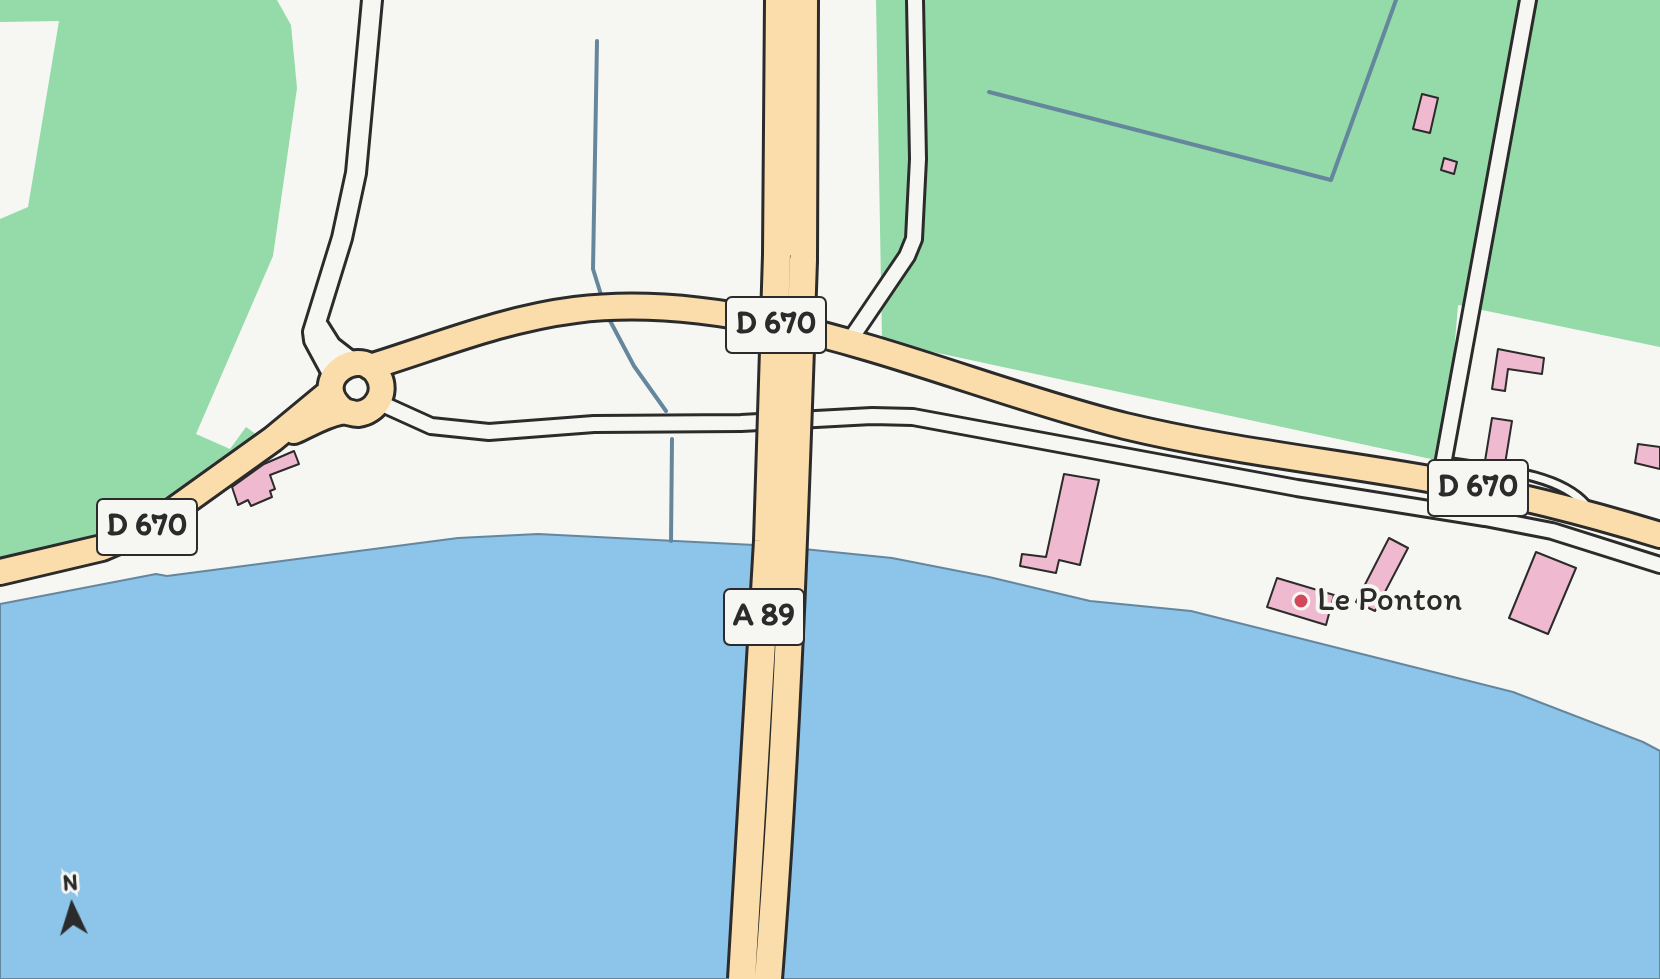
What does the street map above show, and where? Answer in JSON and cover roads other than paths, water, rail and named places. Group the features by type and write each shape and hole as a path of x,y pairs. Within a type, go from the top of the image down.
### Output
{"highway":[{"name":"A 89","path":"742,979 768,541 777,255 779,0"},
{"name":"A 89","path":"768,979 780,826 794,542 803,260 804,0"}],"main road":[{"name":"D 670","path":"0,572 102,548 160,520 346,382 479,330 540,315 607,307 701,311 754,320 848,343 1124,425 1293,457 1442,471 1511,495 1660,535"},
{"name":"D 670","path":"380,397 438,346"},
{"path":"379,378 380,397 366,412 351,413 346,382 379,378"}],"street":[{"path":"346,382 331,346 316,321 342,238 356,173 372,0"},
{"path":"848,343 907,256 914,239 918,159 915,0"},
{"path":"1442,471 1528,0"},
{"path":"380,397 431,426 489,432 594,424 913,417 1297,488 1552,531 1660,565"}],"water":[{"path":"538,534 774,546 892,558 1090,601 1191,611 1513,692 1643,742 1660,751 1660,979 0,979 0,604 156,574 167,576 458,538"}],"waterway":[{"path":"989,92 1331,180 1396,0"},
{"path":"597,41 593,269 603,301"},
{"path":"608,317 634,366 666,411"},
{"path":"671,541 672,439"}],"place":[{"name":"Le Ponton","path":"1301,601"}]}
